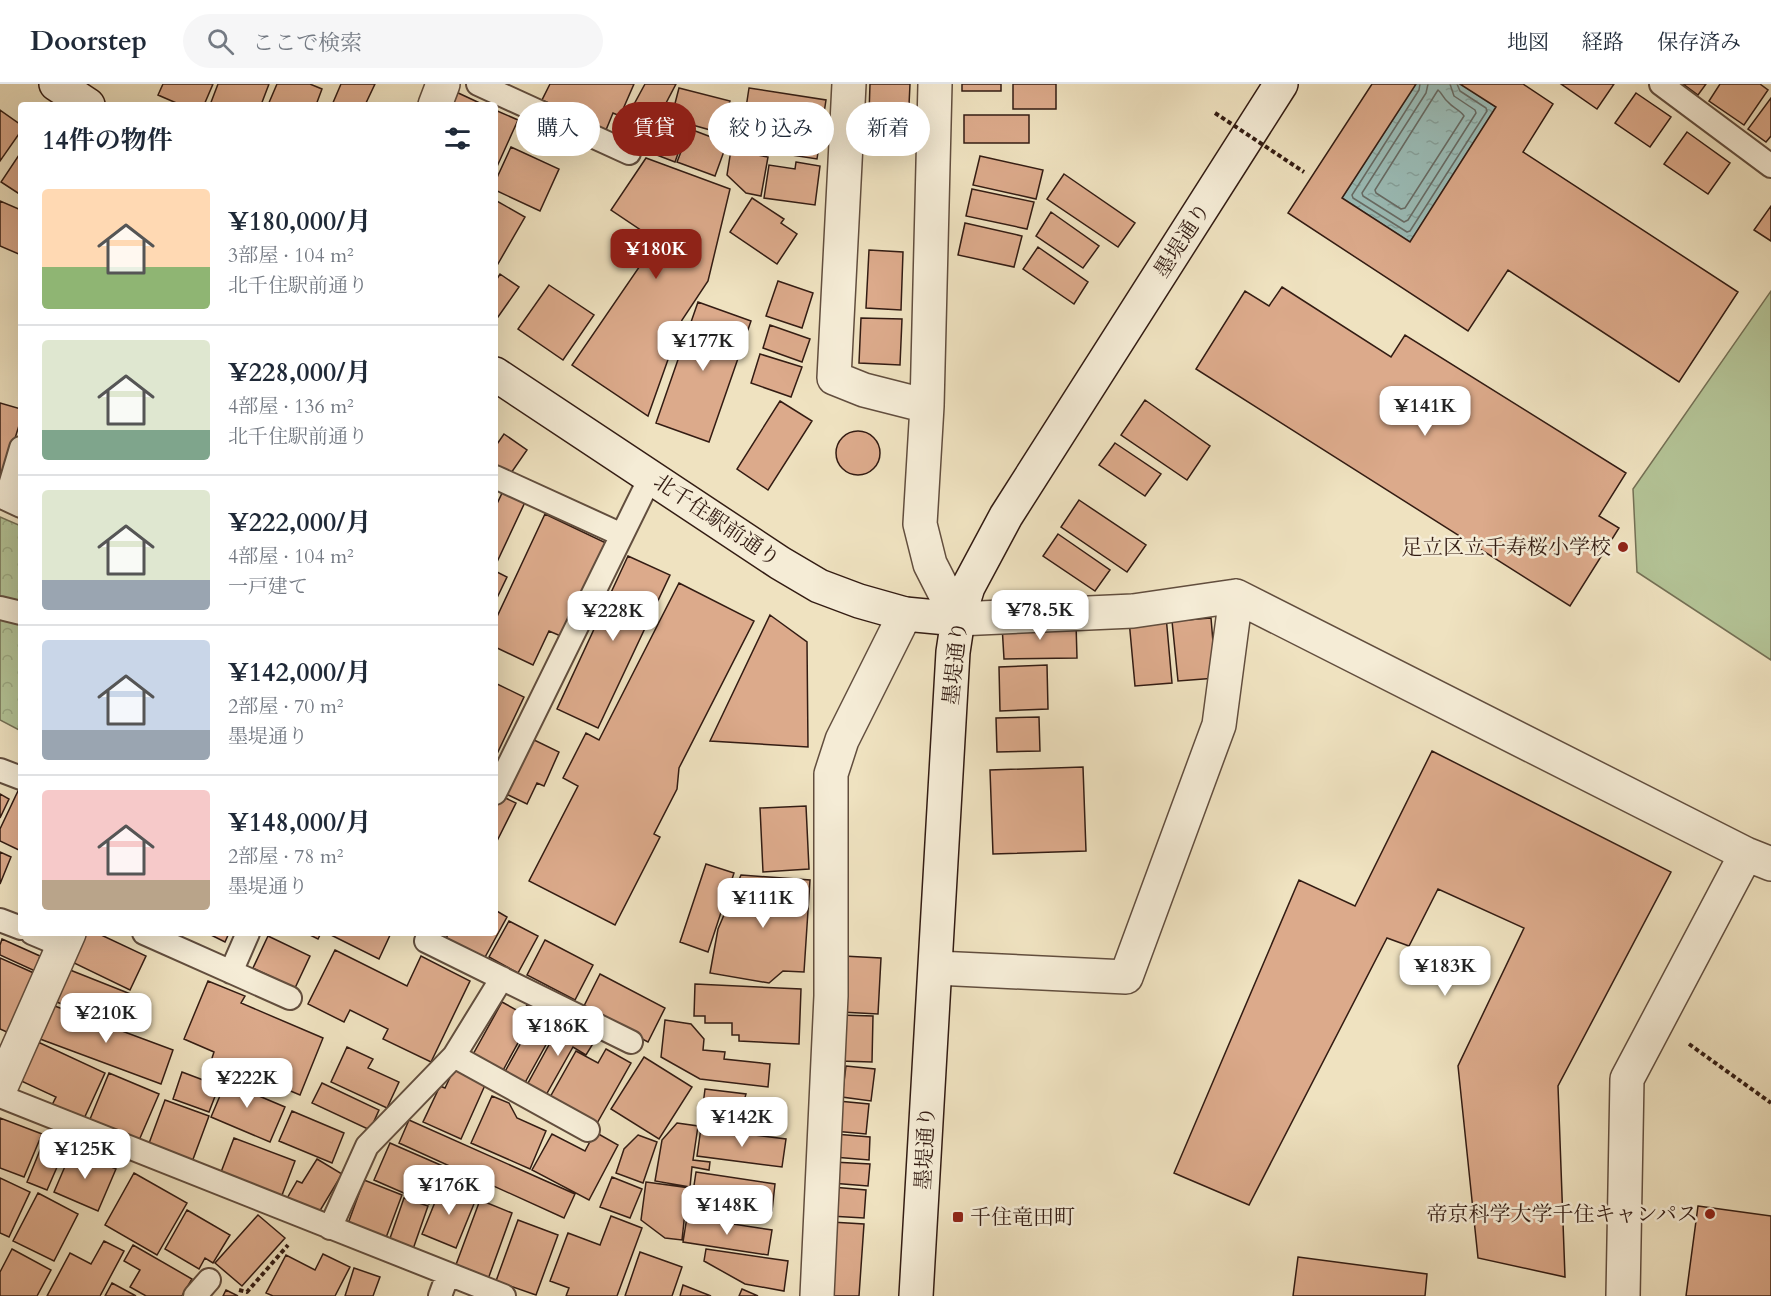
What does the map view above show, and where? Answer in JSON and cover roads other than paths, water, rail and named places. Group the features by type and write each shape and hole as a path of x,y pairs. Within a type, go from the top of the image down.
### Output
{"street":[{"path":"56,84 83,102"},
{"path":"436,102 443,84"},
{"path":"849,84 834,378 864,390 927,406"},
{"path":"935,84 927,406 920,524 930,564 958,619"},
{"name":"墨堤通り","path":"916,1296 953,652 958,619 968,587 1006,516 1281,84"},
{"name":"北千住駅前通り","path":"498,376 780,563 819,586 859,601 905,614 958,619 1133,611 1236,596"},
{"path":"936,968 1126,977 1220,725 1236,596 1758,859 1658,1022 1627,1079 1623,1296"},
{"path":"817,1296 831,996 831,774 842,740 905,614"},
{"path":"0,1089 66,940"}],"lane":[{"path":"478,84 612,145"},
{"path":"1661,84 1769,159"},
{"path":"18,458 6,499 18,505"},
{"path":"498,787 651,476"},
{"path":"498,478 622,535"},
{"path":"0,608 18,612"},
{"path":"0,770 18,777"},
{"path":"0,920 18,927"},
{"path":"47,936 66,940"},
{"path":"151,936 290,998"},
{"path":"231,972 247,936"},
{"path":"428,936 426,941 631,1042"},
{"path":"320,1224 367,1146 454,1056 502,978"},
{"path":"454,1056 588,1130"},
{"path":"0,1096 504,1296"},
{"path":"440,1296 448,1274"}],"water":[{"path":"1416,84 1460,84 1496,107 1410,242 1342,198"}],"place":[{"name":"足立区立千寿桜小学校","path":"1623,547"},
{"name":"帝京科学大学千住キャンパス","path":"1710,1214"},
{"name":"千住竜田町","path":"958,1217"}]}
